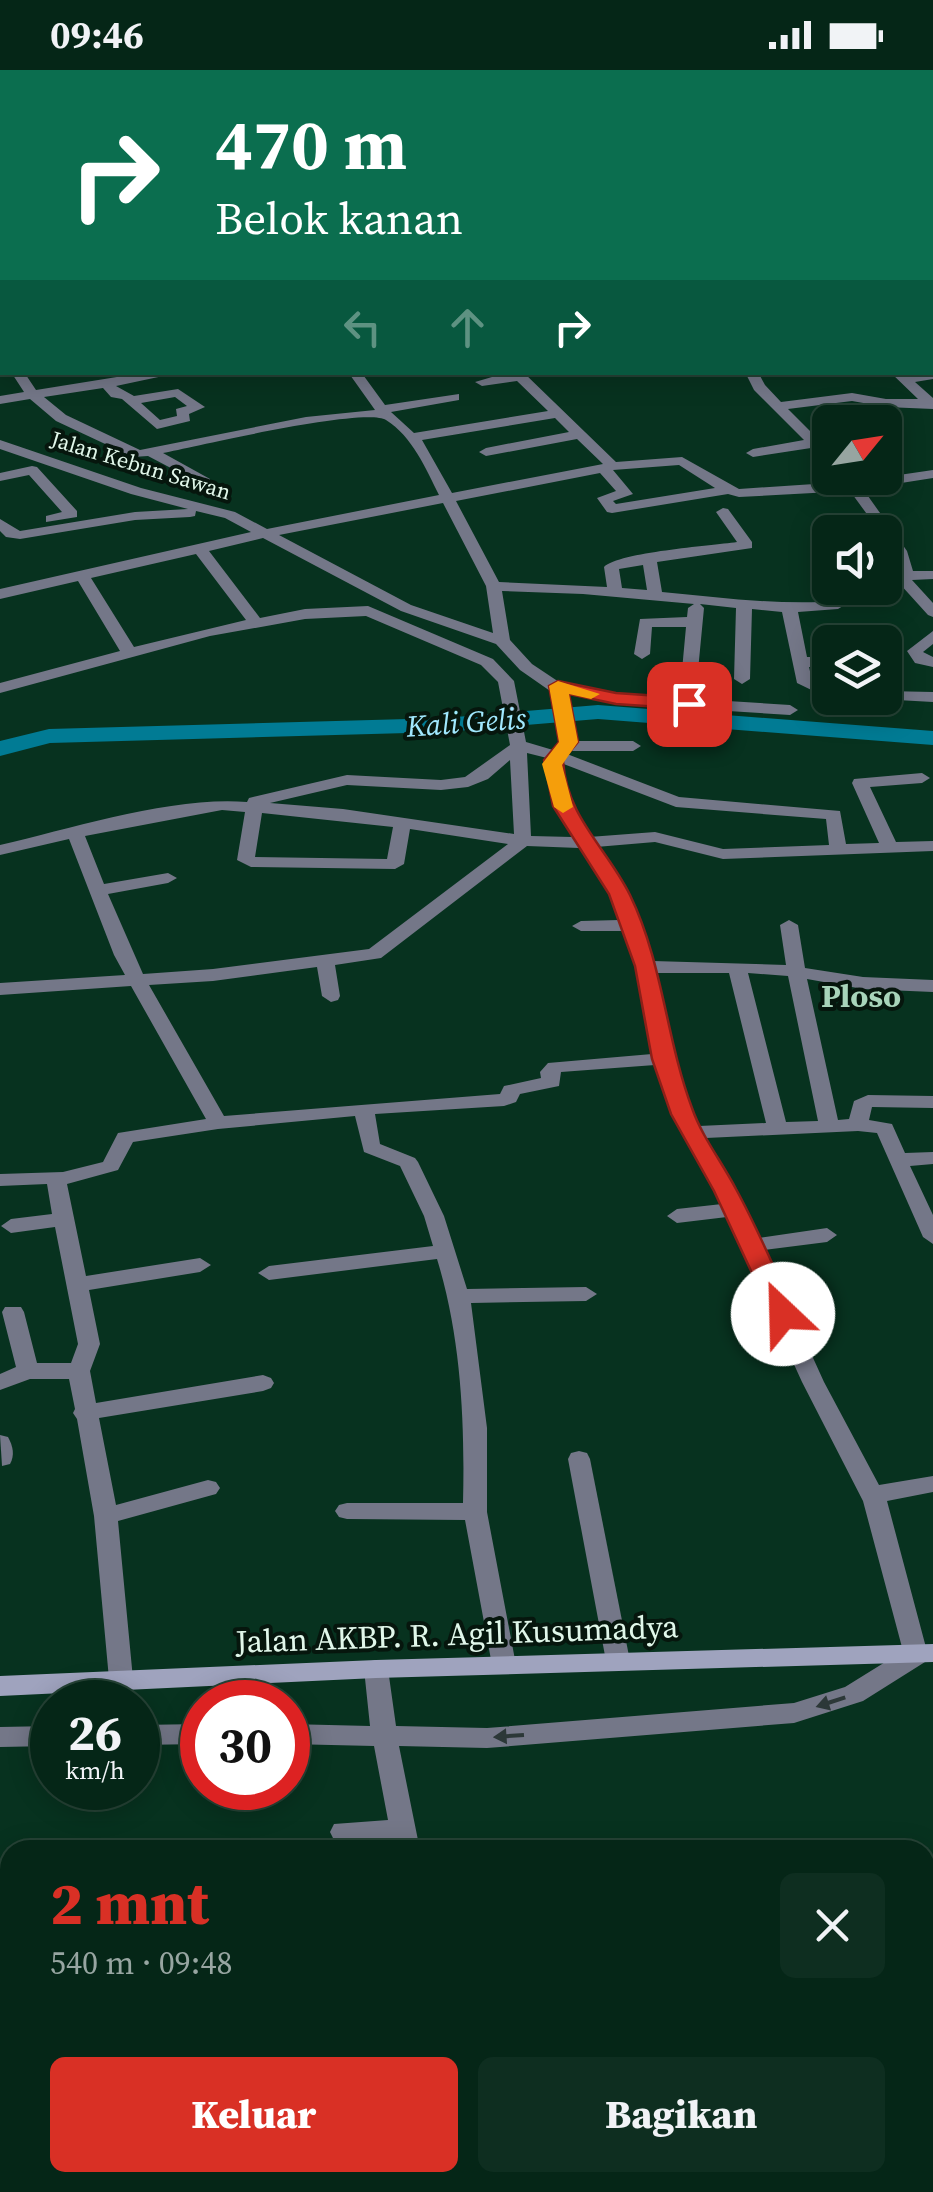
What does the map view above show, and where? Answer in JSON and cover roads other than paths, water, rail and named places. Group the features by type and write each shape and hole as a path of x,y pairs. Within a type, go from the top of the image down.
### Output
{"main road":[{"name":"Jalan AKBP. R. Agil Kusumadya","path":"0,1686 376,1669 927,1657"}],"street":[{"path":"0,70 23,70"},
{"path":"19,375 32,394 61,418 205,482"},
{"path":"356,375 384,411 414,438 448,496 494,586 502,640"},
{"path":"482,382 518,375 558,413 608,467 628,497 598,499 615,509 728,490"},
{"path":"753,375 812,441"},
{"path":"902,376 933,375"},
{"path":"0,400 106,383 124,376"},
{"path":"902,376 932,404"},
{"path":"106,383 116,394 125,394 131,400"},
{"path":"125,462 146,453 207,440 454,397"},
{"path":"778,406 852,397 886,403 932,404"},
{"path":"414,438 558,413"},
{"path":"194,428 207,440"},
{"path":"486,452 579,434"},
{"path":"753,453 812,443"},
{"name":"Jalan Kebun Sawan","path":"0,444 93,477 217,510 259,536"},
{"path":"0,594 448,496 608,467 682,461 728,490 740,493 812,486"},
{"path":"0,477 32,470 72,514"},
{"path":"902,477 933,474"},
{"path":"50,491 93,477"},
{"path":"860,495 900,551 906,566 904,577 933,612"},
{"path":"2,527 140,503 218,520 406,608 502,640 526,668 555,686 564,744 552,764 556,784 584,843 620,894 646,966 663,1059 682,1114 735,1209 813,1382 872,1495 927,1657 854,1694 794,1714 487,1738 310,1734"},
{"path":"2,527 20,536 175,512"},
{"path":"616,592 611,566 649,556 748,545 723,512"},
{"path":"201,550 255,622"},
{"path":"649,556 655,596"},
{"path":"904,577 933,575"},
{"path":"82,576 130,654"},
{"path":"494,586 616,592 744,607 836,605"},
{"path":"688,681 698,602"},
{"path":"742,680 744,607"},
{"path":"790,608 802,662 800,674 812,686"},
{"path":"0,688 255,622 368,610 476,654 508,685 518,746 523,840"},
{"path":"642,654 645,622 693,622"},
{"path":"933,636 915,651 921,660 933,662"},
{"path":"802,662 812,662"},
{"path":"508,685 555,686 616,699 790,710"},
{"path":"902,696 933,696"},
{"path":"564,744 676,802 873,816"},
{"path":"249,806 357,778 432,785 467,783 481,778 497,760 518,746 632,746"},
{"path":"890,848 873,816 862,782 922,778"},
{"path":"249,806 246,860 251,862 395,864 403,822"},
{"path":"0,850 190,808 249,806 403,822 523,840 584,843 655,837 723,854 933,846"},
{"path":"834,815 838,852"},
{"path":"76,833 124,955 218,1123"},
{"path":"0,989 328,967 384,949 523,840"},
{"path":"98,890 168,878"},
{"path":"580,926 630,925"},
{"path":"789,925 829,1125"},
{"path":"646,966 795,970 863,983 933,986"},
{"path":"328,967 331,996"},
{"path":"736,968 777,1126"},
{"path":"0,1180 59,1177 111,1166 125,1137 364,1108 504,1100 509,1098 510,1090 552,1082 550,1072 555,1067 663,1059"},
{"path":"858,1125 861,1105 868,1101 933,1102"},
{"path":"364,1108 371,1148 408,1162 434,1216 459,1296 476,1428 475,1512 504,1665"},
{"path":"693,1132 777,1126 885,1128 897,1160 927,1211 933,1236"},
{"path":"897,1160 933,1158"},
{"path":"59,1177 56,1184 61,1219 89,1344 79,1371 106,1516 120,1679"},
{"path":"677,1216 735,1209"},
{"path":"11,1226 61,1219"},
{"path":"753,1246 827,1236"},
{"path":"268,1273 444,1251"},
{"path":"78,1284 200,1265"},
{"path":"459,1296 586,1294"},
{"path":"14,1312 28,1371"},
{"path":"0,1382 28,1371 79,1371"},
{"path":"84,1413 263,1384"},
{"path":"579,1459 618,1662"},
{"path":"872,1495 933,1484"},
{"path":"106,1516 208,1488"},
{"path":"347,1511 475,1512"},
{"path":"343,1832 405,1840 376,1669"},
{"path":"0,1737 30,1736"}],"waterway":[{"name":"Kali Gelis","path":"0,749 49,736 444,725 598,712 933,738"}],"district":[{"name":"Ploso","path":"861,996"}]}
